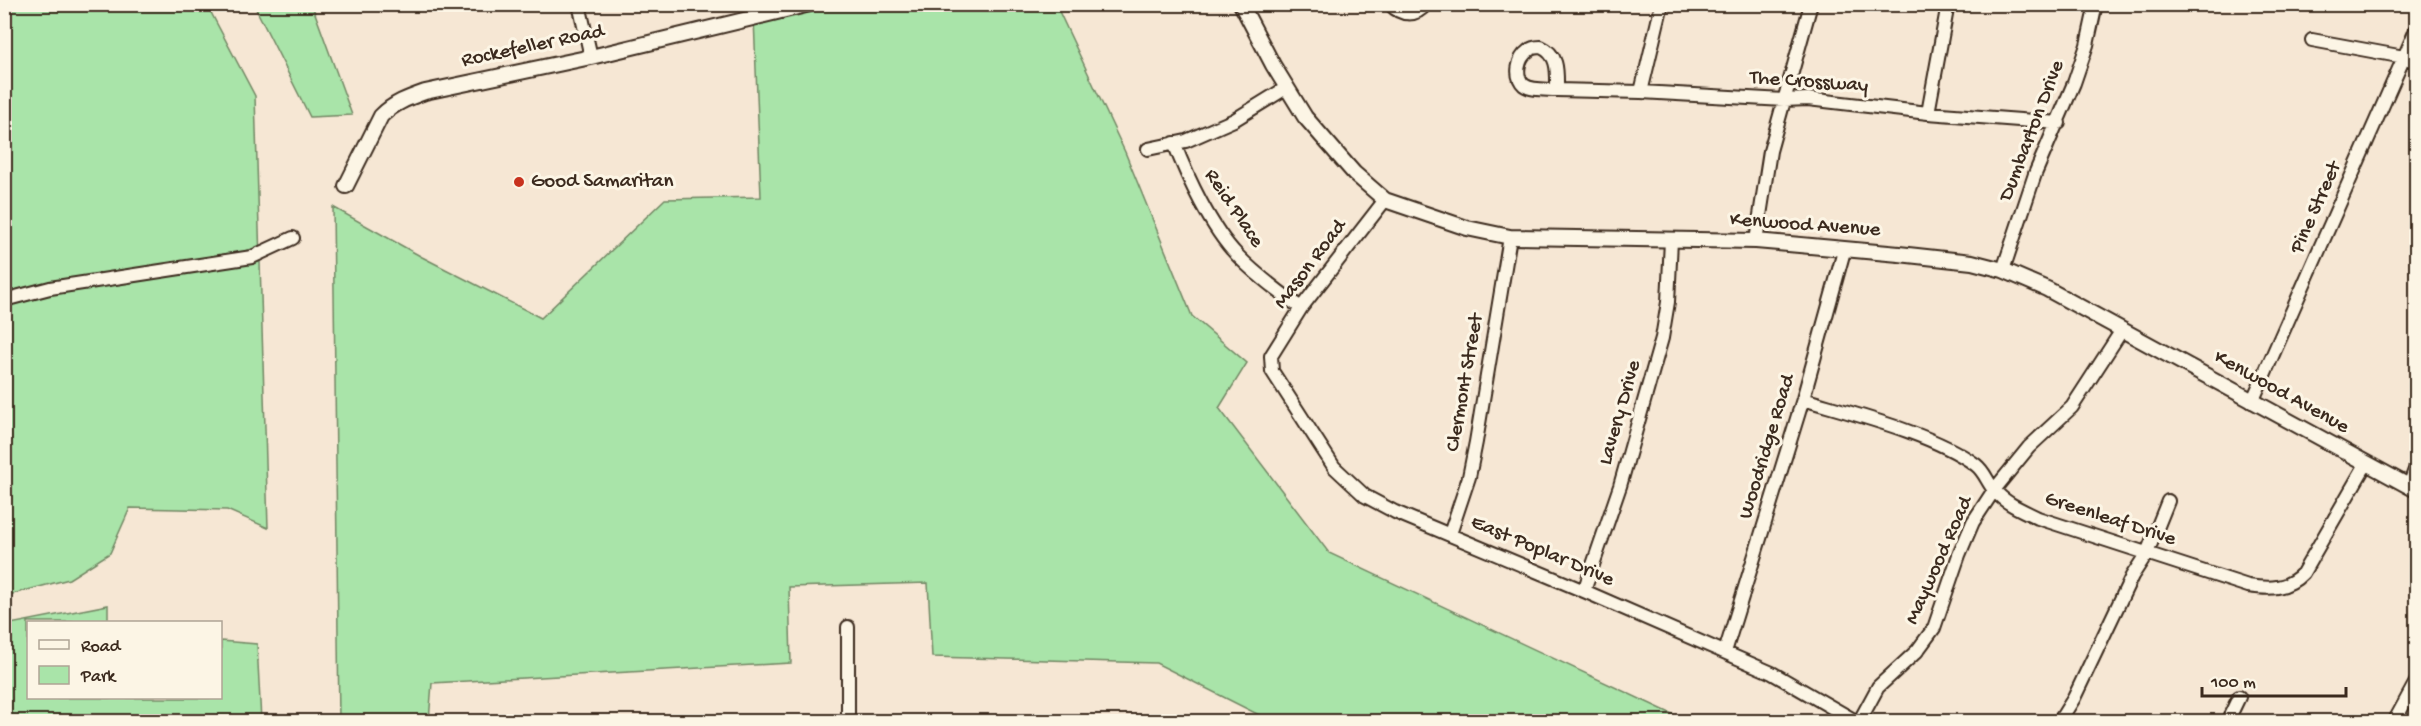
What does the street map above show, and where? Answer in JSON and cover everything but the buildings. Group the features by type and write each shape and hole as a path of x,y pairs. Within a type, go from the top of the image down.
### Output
{"street":[{"path":"579,4 591,57"},
{"name":"Rockefeller Road","path":"346,186 381,116 390,107 403,100 425,92 591,57 810,4"},
{"name":"Kenwood Avenue","path":"1241,4 1286,88 1305,117 1354,173 1385,200 1467,228 1510,237 1756,241 1844,251 1940,258 1972,262 2003,270 2047,289 2413,488"},
{"path":"1390,4 1401,13 1408,14 1415,13 1426,4"},
{"path":"1641,92 1662,4"},
{"path":"1756,241 1770,151 1811,4"},
{"path":"1928,113 1948,4"},
{"name":"Dumbarton Drive","path":"2003,270 2035,174 2059,123 2087,45 2096,4"},
{"name":"Pine Street","path":"2252,402 2416,30"},
{"path":"2312,40 2404,57 2416,62"},
{"path":"1148,149 1186,141 1234,120 1286,88"},
{"name":"The Crossway","path":"1557,90 1784,100 1808,99 1928,113 2059,123"},
{"name":"Reid Place","path":"1174,143 1180,163 1207,212 1235,253 1274,288 1301,308"},
{"name":"Mason Road","path":"1271,356 1301,308 1385,200"},
{"name":"Clermont Street","path":"1450,534 1469,477 1510,237"},
{"path":"4,300 50,288 252,257 293,238"},
{"name":"Lavery Drive","path":"1584,591 1620,486 1662,339 1668,302 1671,240"},
{"name":"Woodridge Road","path":"1725,652 1803,399 1844,251"},
{"name":"Maywood Road","path":"1858,722 1878,687 1917,651 1934,628 1973,522 1994,490 2029,447 2072,407 2122,330"},
{"name":"East Poplar Drive","path":"1271,356 1272,371 1314,438 1350,484 1365,496 1395,512 1725,652 1791,683 1858,722"},
{"name":"Greenleaf Drive","path":"1803,399 1855,414 1948,449 1985,473 1994,490 2015,507 2038,518 2248,586 2275,588 2290,584 2298,578 2310,564 2366,464"},
{"path":"2413,488 2416,467"},
{"path":"2059,722 2074,698 2132,576 2148,553 2168,501"},
{"path":"848,627 848,722"},
{"path":"2394,722 2416,682"},
{"path":"2227,722 2239,697"}],"green space":[{"path":"5,5 207,5 255,96 268,528 227,510 130,508 110,553 69,579 5,596"},
{"path":"254,5 312,5 352,115 310,117"},
{"path":"808,5 1056,5 1125,152 1192,316 1247,363 1219,408 1329,553 1687,721 1271,721 1156,663 932,657 928,583 789,587 791,663 432,683 429,721 339,721 333,207 422,257 541,318 665,199 761,197 754,18"},
{"path":"108,605 108,621 27,621 27,699 222,699 222,641 257,644 261,721 5,721 5,625"}],"place":[{"name":"Good Samaritan","path":"519,182"}]}
